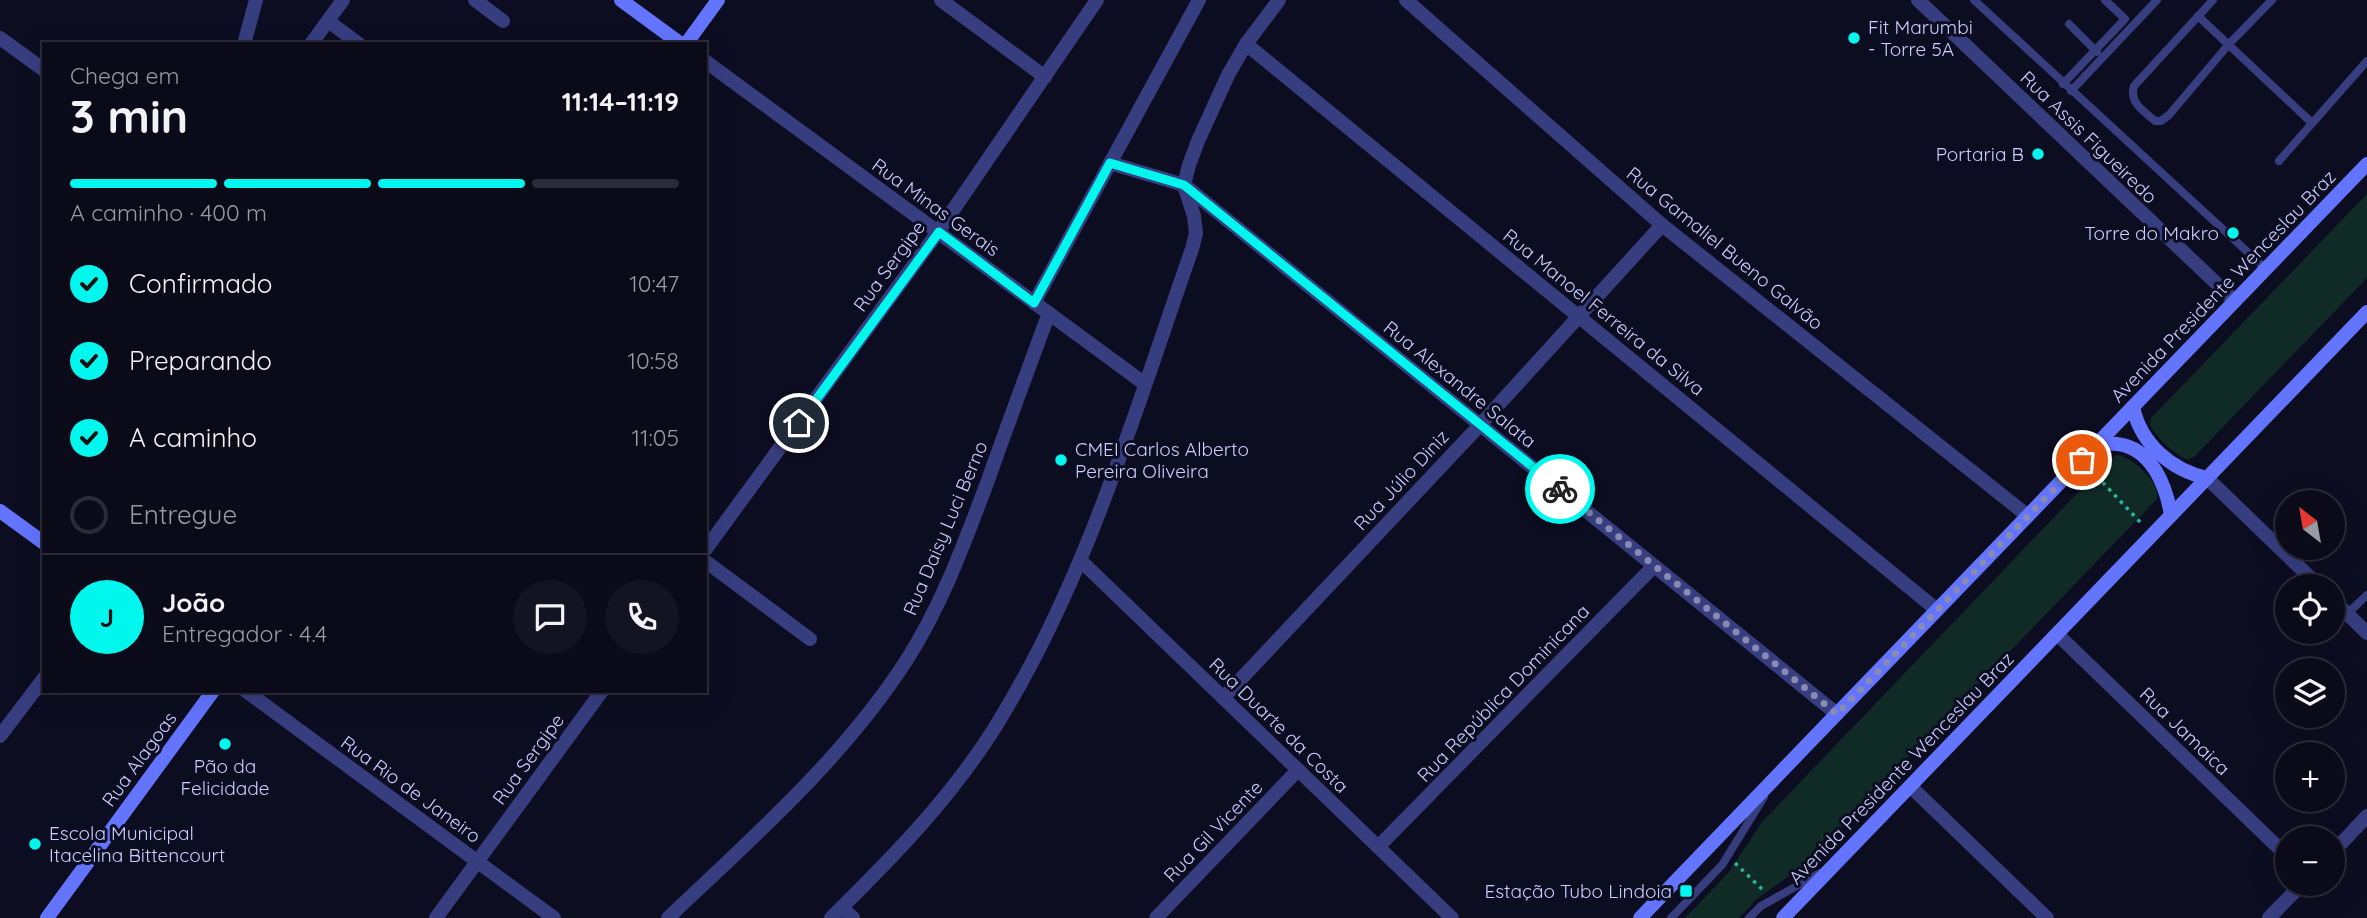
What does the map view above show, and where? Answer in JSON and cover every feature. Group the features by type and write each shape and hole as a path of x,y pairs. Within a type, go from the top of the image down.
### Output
{"main road":[{"path":"621,0 680,42"},
{"path":"685,42 718,0"},
{"name":"Avenida Presidente Wenceslau Braz","path":"1640,918 2367,164"},
{"name":"Avenida Presidente Wenceslau Braz","path":"1783,918 2367,312"},
{"path":"2133,407 2136,423 2160,453 2189,474 2207,478"},
{"path":"2095,446 2116,444 2132,447 2149,462 2161,477 2171,515"},
{"path":"0,511 42,542"},
{"name":"Rua Alagoas","path":"47,918 212,693"}],"street":[{"path":"245,42 256,0"},
{"path":"312,42 343,0"},
{"path":"475,0 503,21"},
{"path":"941,0 1045,77"},
{"name":"Rua Sergipe","path":"707,547 939,232 1097,0"},
{"path":"1034,303 1199,0"},
{"path":"842,915 919,830 966,769 993,731 1037,653 1080,560 1194,241 1194,216 1184,185 1203,129 1246,44 1279,0"},
{"name":"Rua Gamaliel Bueno Galvão","path":"1406,0 1662,225 2028,516"},
{"name":"Rua Assis Figueiredo","path":"1918,0 2235,302"},
{"path":"328,21 356,42"},
{"path":"0,38 42,69"},
{"name":"Rua Manoel Ferreira da Silva","path":"1246,44 1937,610"},
{"name":"Rua Minas Gerais","path":"707,62 1144,384"},
{"name":"Rua Alexandre Salata","path":"1110,163 1184,185 1837,714"},
{"name":"Rua Júlio Diniz","path":"1223,698 1480,425 1662,225"},
{"name":"Rua Daisy Luci Berno","path":"668,918 808,782 848,738 906,661 931,617 970,530 1049,313"},
{"path":"2207,478 2307,574"},
{"name":"Rua Duarte da Costa","path":"1080,560 1452,918"},
{"path":"707,562 810,639"},
{"name":"Rua República Dominicana","path":"1378,847 1654,566"},
{"path":"2347,614 2367,633"},
{"name":"Rua Jamaica","path":"2057,634 2275,844"},
{"path":"0,736 42,681"},
{"name":"Rua Rio de Janeiro","path":"249,693 554,918"},
{"name":"Rua Sergipe","path":"436,918 601,693"},
{"name":"Rua Gil Vicente","path":"1156,918 1298,770"},
{"path":"1910,786 2047,918"},
{"path":"2345,840 2367,817"},
{"path":"2269,918 2290,896"}],"lane":[{"path":"1974,0 2266,269"},
{"path":"2063,84 2125,19 2105,0"},
{"path":"2071,90 2157,0"},
{"path":"2213,0 2134,86 2131,95 2133,101 2155,121 2161,121 2169,115 2229,44 2272,0"},
{"path":"2198,16 2312,123"},
{"path":"2069,24 2102,56"},
{"path":"2279,161 2367,61"},
{"path":"2347,614 2367,595"},
{"path":"1671,918 1722,865 1777,776"},
{"path":"1749,918 1772,899 1833,866"}],"path":[{"path":"2082,460 2152,535"},
{"path":"1727,856 1772,899"}],"green space":[{"path":"2367,194 2367,278 2194,457 2188,460 2177,454 2150,426 2151,418"},
{"path":"2118,455 2145,472 2155,486 2157,499 1804,865 1757,899 1739,918 1685,918 1729,872 1762,822 2111,458"}],"way so far":[{"path":"1560,489 1837,714 2082,460"}],"place":[{"name":"Fit Marumbi - Torre 5A","path":"1854,38"},
{"name":"Portaria B","path":"2038,154"},
{"name":"Torre do Makro","path":"2233,233"},
{"name":"CMEI Carlos Alberto Pereira Oliveira","path":"1061,460"},
{"name":"Pão da Felicidade","path":"225,744"},
{"name":"Escola Municipal Itacelina Bittencourt","path":"35,844"},
{"name":"Estação Tubo Lindoia","path":"1686,891"}],"route":[{"path":"799,423 939,232 1034,303 1110,163 1184,185 1560,489"}]}
